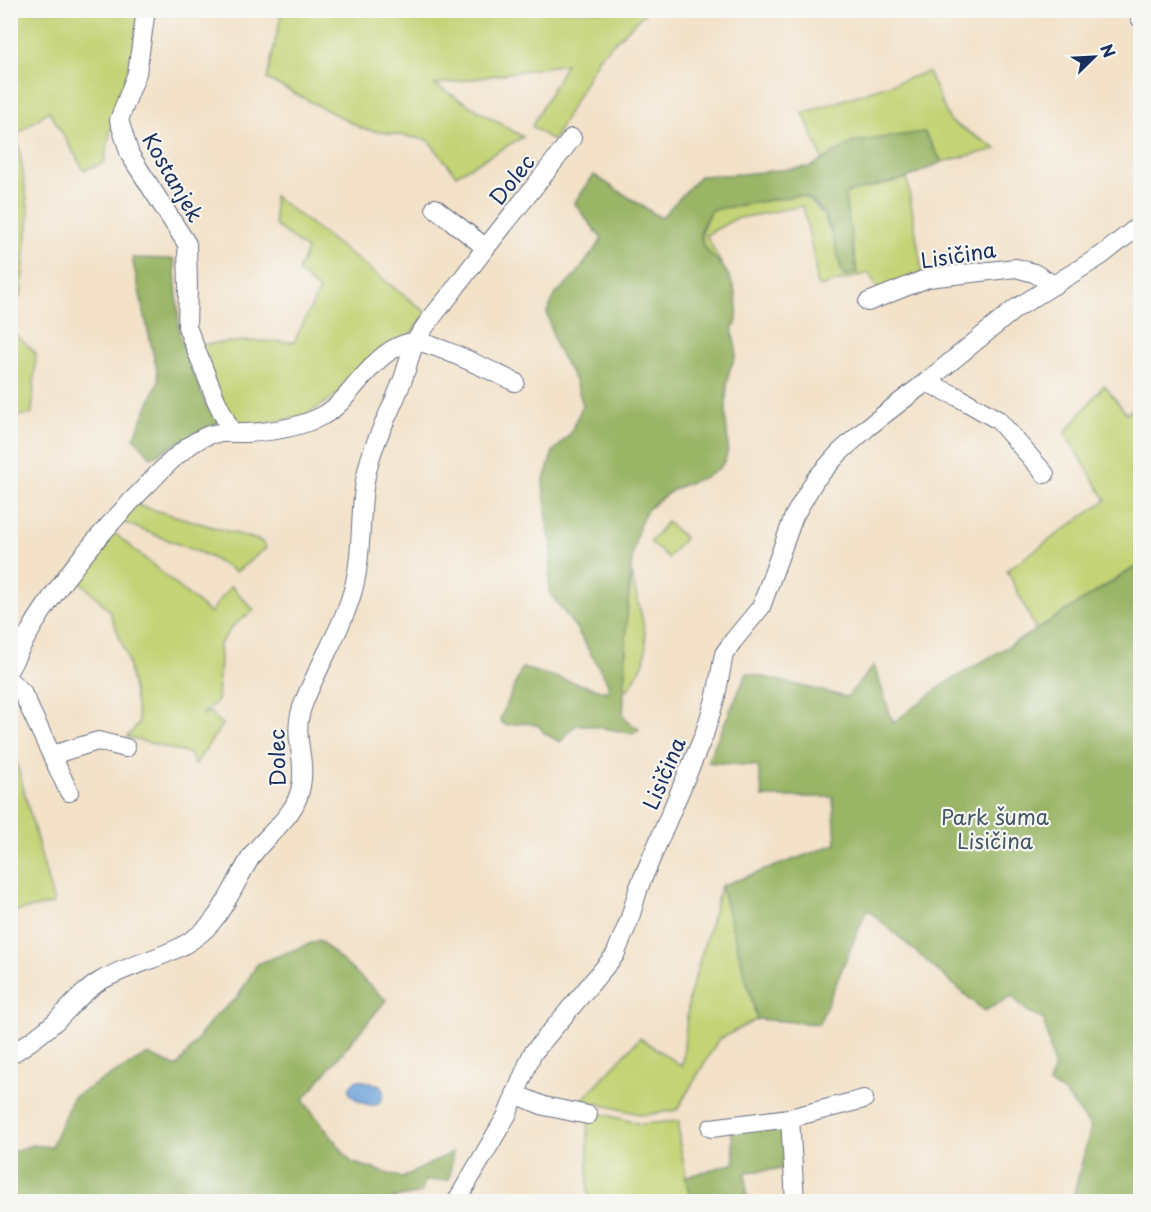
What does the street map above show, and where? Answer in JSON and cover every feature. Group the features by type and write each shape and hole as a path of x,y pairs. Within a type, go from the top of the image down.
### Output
{"street":[{"name":"Kostanjek","path":"146,10 137,73 119,120 130,155 187,244 187,327 216,400 232,433"},
{"path":"1139,10 1140,18"},
{"name":"Dolec","path":"10,1055 53,1024 84,992 101,980 123,969 171,953 203,933 225,903 252,856 285,820 298,801 303,767 297,721 355,585 359,564 362,500 368,464 401,384 415,342 485,247 572,138"},
{"path":"435,208 485,247"},
{"name":"Lisičina","path":"456,1202 507,1115 532,1054 615,955 629,921 639,887 704,735 716,696 724,654 761,607 799,506 815,480 849,443 1015,309 1102,255 1140,225"},
{"name":"Lisičina","path":"868,302 928,278 1016,268 1034,273 1054,285"},
{"path":"10,668 24,640 53,595 103,530 171,460 212,434 273,432 325,415 336,407 382,355 393,348 415,342 458,357 515,382"},
{"path":"926,382 998,420 1045,474"},
{"path":"10,681 22,692 69,792"},
{"path":"52,755 98,741 126,748"},
{"path":"515,1094 544,1106 588,1115"},
{"path":"711,1128 790,1118 864,1099"},
{"path":"790,1118 795,1202"}],"green space":[{"path":"282,10 647,11 599,57 553,141 532,126 566,64 435,85 523,137 456,175 428,140 363,129 267,79"},
{"path":"10,11 143,11 132,65 111,128 104,163 84,170 49,111 17,134 29,213 21,296 10,296"},
{"path":"928,72 950,121 997,149 942,162 924,132 854,142 823,160 803,113"},
{"path":"924,132 942,162 907,178 847,193 845,197 857,273 843,276 833,236 825,217 813,201 800,195 711,210 701,229 702,243 727,273 737,302 736,325 733,326 736,354 729,373 726,395 728,448 725,460 717,470 665,495 649,508 641,522 630,573 623,714 627,721 639,729 633,734 577,725 560,742 544,733 539,726 527,723 505,725 500,720 522,668 608,692 608,683 576,628 549,592 552,543 543,483 553,452 570,434 583,405 574,378 556,347 547,312 556,294 576,275 602,239 574,203 594,175 661,218 700,176 810,167 854,142"},
{"path":"907,178 922,272 880,294 869,273 819,287 816,282 815,263 803,206 735,219 706,235 723,267 709,253 702,241 703,228 711,210 800,195 812,201 824,216 831,233 857,272 845,197 847,192"},
{"path":"274,196 427,313 409,336 341,392 305,416 236,429 197,345 243,341 294,342 319,291 298,271 307,250 275,225"},
{"path":"132,258 174,259 180,336 207,407 229,417 151,457 134,438 159,380"},
{"path":"10,330 36,353 32,414 11,417"},
{"path":"1104,385 1127,414 1140,401 1140,564 1036,630 1007,570 1106,500 1065,433"},
{"path":"134,504 261,541 266,548 236,572 206,555 122,522"},
{"path":"667,522 685,538 668,558 650,542"},
{"path":"111,530 210,613 231,586 254,610 232,627 219,645 217,701 202,715 210,712 222,725 195,765 190,754 127,737 139,723 127,656 109,610 75,576"},
{"name":"Park šuma Lisičina","path":"1140,564 1140,1201 1072,1201 1091,1127 1065,1093 1049,1084 1054,1068 1044,1020 1029,1013 1012,996 984,1011 867,909 819,1024 757,1019 721,886 836,844 833,797 763,797 758,766 707,762 747,673 847,697 874,665 893,723 944,684 1036,630"},
{"path":"632,573 646,639 646,650 641,668 628,690 625,690 627,608"},
{"path":"10,738 54,904 11,912 10,912"},
{"path":"721,886 757,1019 718,1040 677,1110 644,1115 582,1100 640,1038 682,1066 689,998"},
{"path":"319,940 386,1000 303,1100 351,1162 402,1178 453,1152 449,1180 425,1181 421,1193 394,1198 391,1201 11,1201 11,1152 32,1145 51,1147 73,1097 148,1054 177,1067 214,1017 237,998 257,964"},
{"path":"591,1111 641,1124 679,1121 679,1140 691,1201 588,1201 588,1123"},
{"path":"783,1116 790,1168 746,1172 747,1201 691,1201 685,1177 735,1163 731,1127"}],"water":[{"path":"359,1080 382,1087 383,1094 378,1104 364,1103 351,1095 350,1086"}]}
